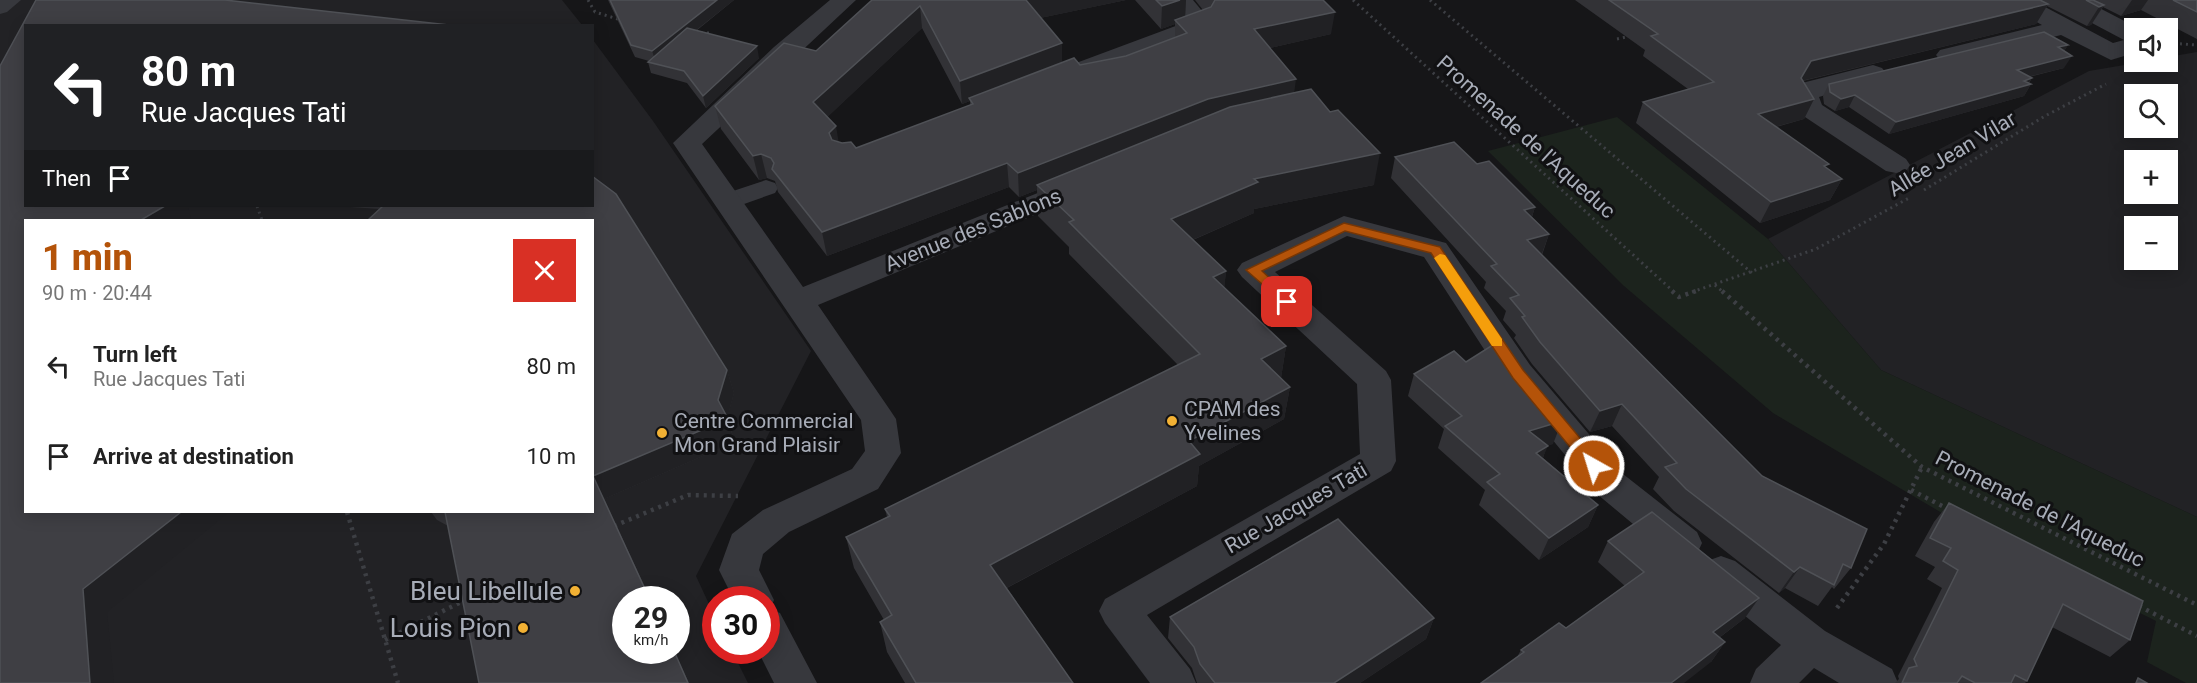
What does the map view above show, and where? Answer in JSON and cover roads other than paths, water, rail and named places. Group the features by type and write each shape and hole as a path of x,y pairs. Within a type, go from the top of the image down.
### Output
{"street":[{"path":"2014,0 2111,52 2124,48"},
{"path":"2066,0 2124,31"},
{"path":"747,586 739,570 746,545 776,521 865,479 883,453 878,419 687,143 783,52 845,7"},
{"path":"1926,60 2064,27"},
{"path":"1891,69 1810,89 1806,98 1811,109 1896,165"},
{"name":"Avenue des Sablons","path":"791,293 1107,175"},
{"name":"Rue Jacques Tati","path":"1175,683 1119,611 1378,461 1374,380 1253,270 1344,226 1435,250 1518,374 1610,484 1810,644 1877,683"},
{"path":"1771,683 1810,644"},
{"path":"780,653 791,674"}],"lane":[{"path":"0,8 11,0"},
{"path":"1047,82 1202,23 1182,0"},
{"path":"727,202 766,188"}],"place":[{"name":"CPAM des Yvelines","path":"1172,421"},
{"name":"Centre Commercial Mon Grand Plaisir","path":"662,433"},
{"name":"Bleu Libellule","path":"575,591"},
{"name":"Louis Pion","path":"523,628"}]}
